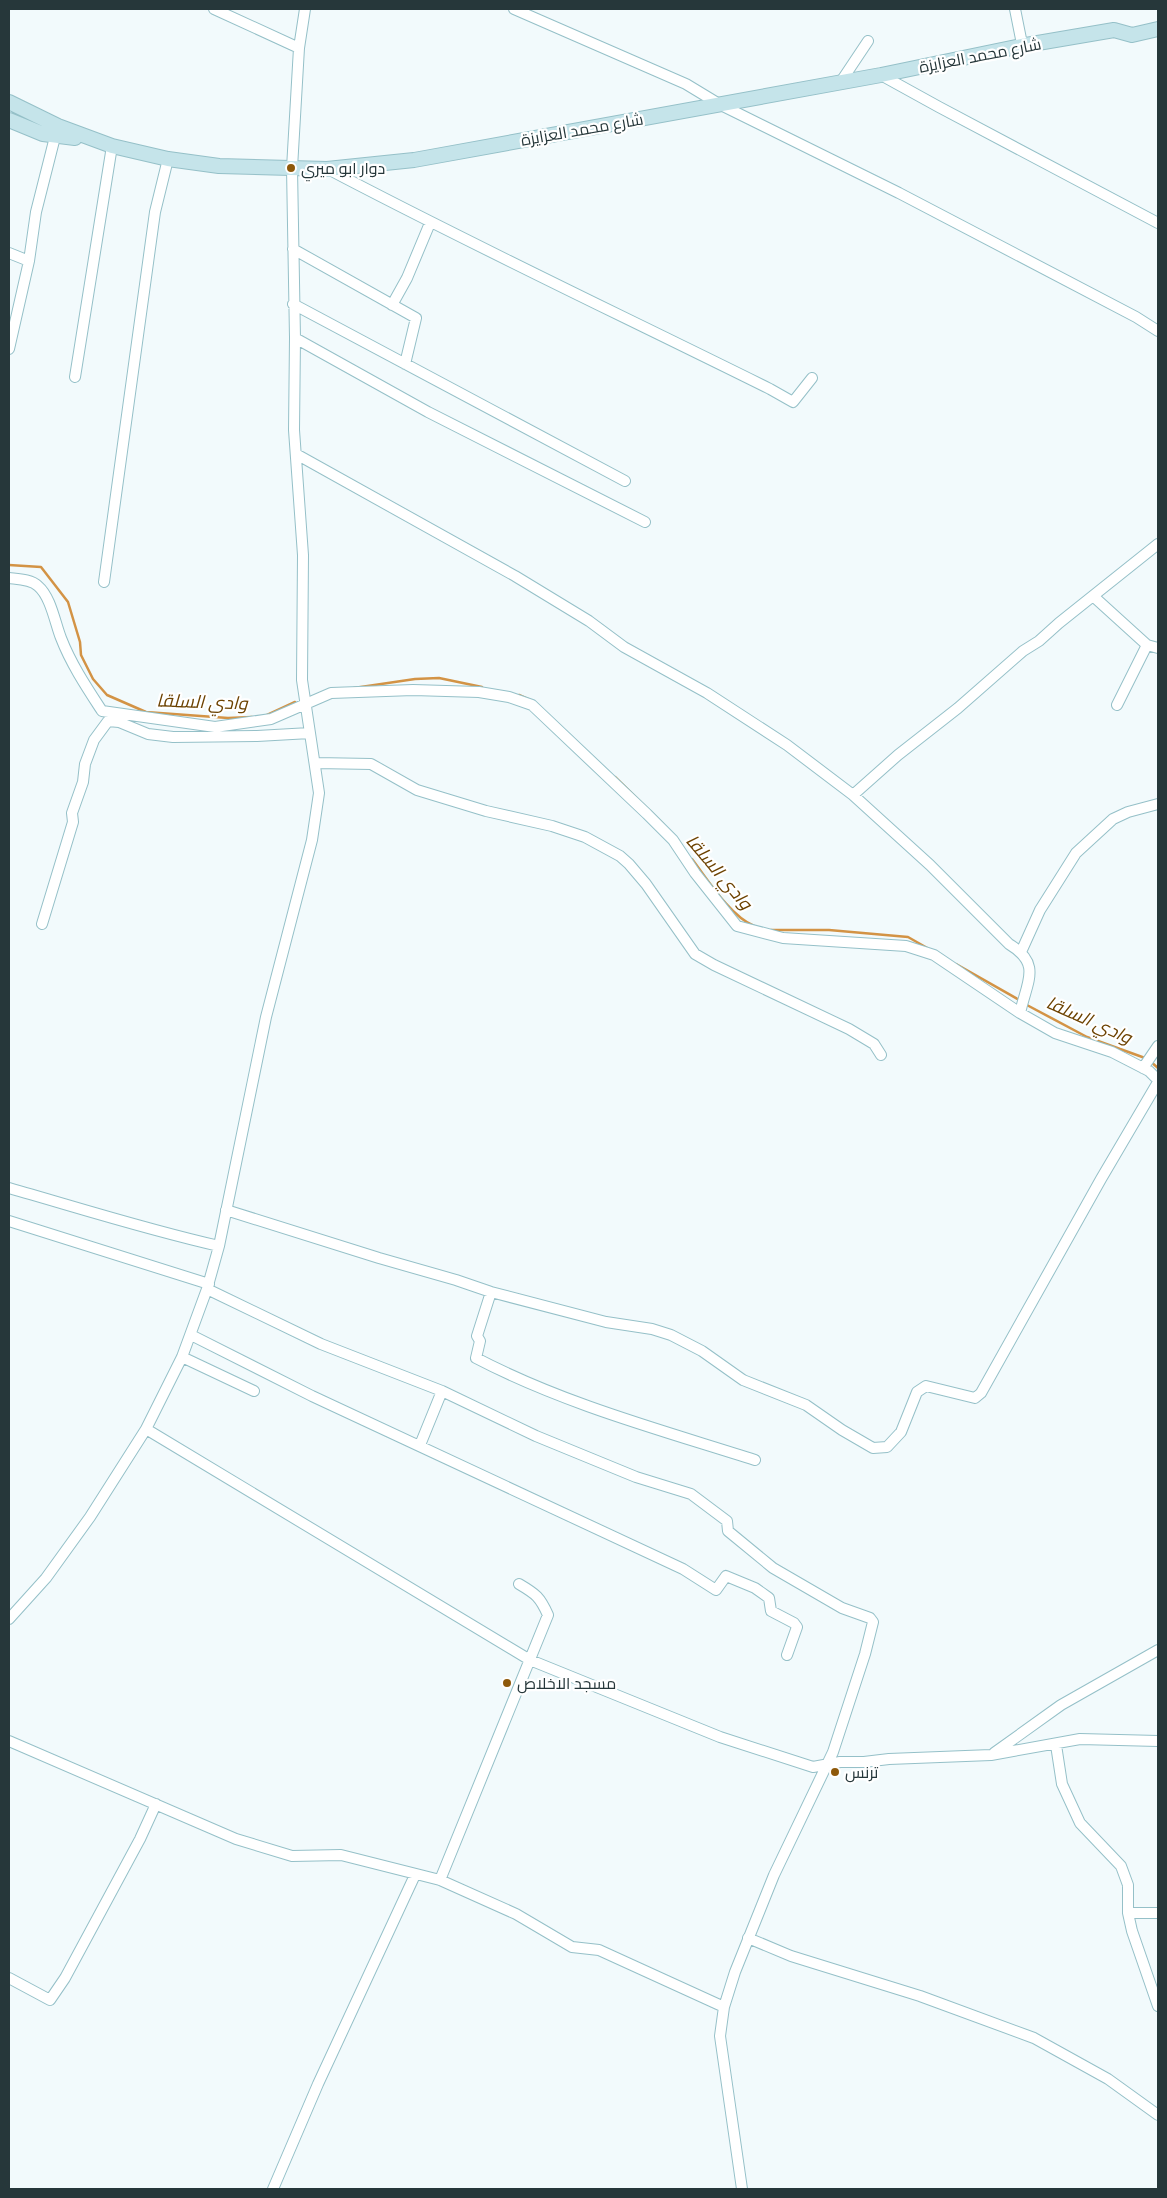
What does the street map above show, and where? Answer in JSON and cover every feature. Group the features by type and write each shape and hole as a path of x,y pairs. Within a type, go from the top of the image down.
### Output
{"main road":[{"name":"شارع محمد العزايزة","path":"56,130 168,159 219,166 327,168 414,160 842,80 881,75 1026,44 1114,30 1132,35 1158,29"},
{"path":"9,102 56,130"},
{"path":"9,120 43,134 56,130"}],"street":[{"path":"214,9 299,48"},
{"path":"9,1619 46,1578 90,1517 146,1428 191,1335 208,1286 219,1246 266,1017 312,840 319,793 302,680 303,555 294,430 295,338 292,168 299,48 305,9"},
{"path":"514,9 686,84 719,104 899,193 1136,317 1158,331"},
{"path":"1014,9 1021,39 1026,44"},
{"path":"842,80 868,41"},
{"path":"881,75 1158,223"},
{"path":"9,349 29,261 36,212 56,130"},
{"path":"75,377 106,144"},
{"path":"104,582 155,212 168,159"},
{"path":"327,168 430,223 494,252 793,402 812,378"},
{"path":"392,305 407,278 430,223"},
{"path":"293,249 416,318 405,364"},
{"path":"9,253 29,261"},
{"path":"293,304 625,480"},
{"path":"295,338 428,412 645,522"},
{"path":"296,454 515,576 589,621 640,657 707,693 787,745 853,796 930,866 1009,944 1021,952 1028,961 1030,977 1020,1012"},
{"path":"853,796 898,754 958,708 1023,651 1039,641 1158,544"},
{"path":"9,578 28,581 38,586 55,615 61,637 80,678 102,711 215,727 271,718 331,693 413,690 479,692 509,697 532,705 673,840 694,873 737,926 782,938 906,946 934,955 1054,1033 1112,1052 1144,1068 1158,1081 981,1393 975,1398 926,1386 917,1392 901,1432 887,1447 873,1448 806,1406 743,1380 702,1351 671,1335 652,1329 606,1322 491,1292 226,1210"},
{"path":"1093,596 1155,645 1117,705"},
{"path":"42,924 73,822 72,813 83,782 85,764 94,740 108,721 119,722 148,734 173,737 310,733"},
{"path":"316,763 371,764 417,790 486,811 552,826 585,837 620,856 629,864 646,884 695,954 849,1029 874,1044 881,1055"},
{"path":"1021,952 1040,910 1076,853 1113,819 1128,812 1158,804"},
{"path":"1144,1068 1158,1046"},
{"path":"9,1188 164,1234 219,1246"},
{"path":"9,1221 208,1286 321,1344 442,1391 536,1436 636,1477 692,1494 727,1521 728,1531 773,1568 842,1608 870,1618 873,1622 865,1654 833,1752 774,1875 748,1938 724,2007 720,2036 742,2189"},
{"path":"491,1292 476,1336 480,1341 476,1358 499,1370 580,1403 755,1460"},
{"path":"191,1335 312,1396 683,1569 716,1590 726,1576 755,1588 769,1598 771,1611 794,1623 797,1627 787,1656"},
{"path":"182,1357 254,1391"},
{"path":"420,1445 442,1391"},
{"path":"146,1428 530,1660 720,1737 813,1767 840,1762 991,1755 1056,1745 1080,1739 1158,1740"},
{"path":"440,1880 548,1615 541,1599 536,1593 519,1584"},
{"path":"991,1755 1061,1705 1158,1650"},
{"path":"9,1741 236,1839 292,1856 341,1855 440,1880 516,1914 572,1947 599,1950 724,2007"},
{"path":"1056,1745 1062,1784 1080,1823 1121,1866 1128,1886 1128,1912 1138,1949 1158,2006"},
{"path":"9,1978 50,2000 66,1978 140,1839 156,1804"},
{"path":"273,2189 318,2084 415,1875"},
{"path":"1128,1912 1158,1913"},
{"path":"748,1938 791,1956 912,1993 1034,2038 1108,2079 1158,2115"}],"waterway":[{"name":"وادي السلقا","path":"9,565 41,567 68,602 80,642 81,655 93,679 107,695 146,712 228,718 252,717"},
{"name":"وادي السلقا","path":"354,688 415,679 439,678 482,687"},
{"name":"وادي السلقا","path":"519,695 530,700"},
{"name":"وادي السلقا","path":"267,715 295,702"},
{"name":"وادي السلقا","path":"615,777 663,824"},
{"name":"وادي السلقا","path":"692,859 728,906 745,921 754,926"},
{"name":"وادي السلقا","path":"771,930 829,930 908,937 929,949"},
{"name":"وادي السلقا","path":"956,964 1021,1001"},
{"name":"وادي السلقا","path":"1025,1004 1087,1037 1145,1058"},
{"name":"وادي السلقا","path":"1150,1061 1158,1068"}],"place":[{"name":"دوار ابو ميري","path":"291,168"},
{"name":"مسجد الاخلاص","path":"507,1683"},
{"name":"ترنس","path":"835,1772"}]}
